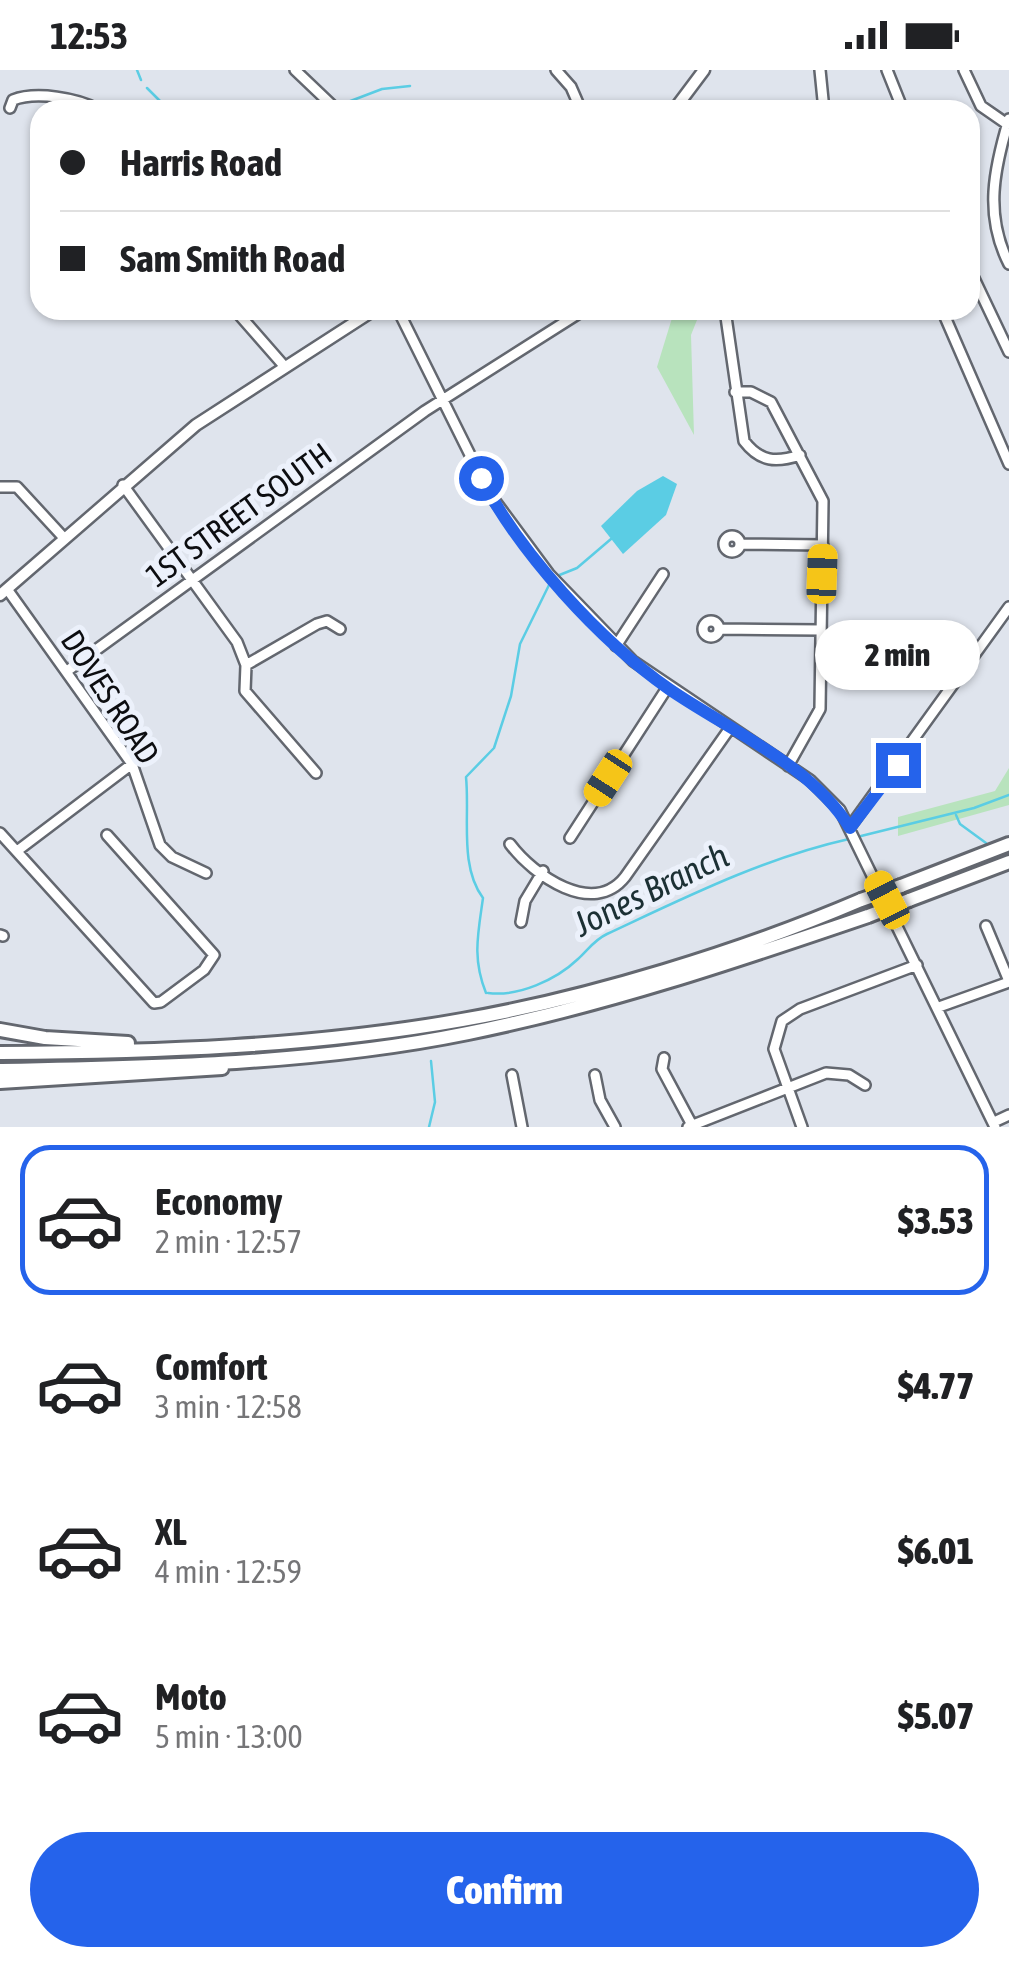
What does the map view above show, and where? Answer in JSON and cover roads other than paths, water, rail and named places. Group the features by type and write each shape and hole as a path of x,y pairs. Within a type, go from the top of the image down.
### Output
{"highway":[{"path":"0,1053 220,1048 462,1020 662,971 1009,844"},
{"path":"0,1082 196,1072 466,1034 664,986 868,916 1009,862"},
{"path":"0,1030 46,1038 220,1048"},
{"path":"0,1070 314,1056"}],"main road":[{"path":"682,100 704,70"},
{"path":"3,592 122,485 196,425 358,320"}],"street":[{"path":"295,70 326,100"},
{"path":"556,70 571,87 576,100"},
{"path":"820,70 823,100"},
{"path":"887,70 899,100"},
{"path":"964,70 977,100"},
{"path":"10,108 14,100 25,95 69,100"},
{"path":"980,106 1008,122 994,173 992,203 996,232 1009,264"},
{"path":"980,291 1009,352"},
{"path":"244,320 284,367"},
{"path":"403,320 501,512 540,563 616,646 667,688 826,795 850,828 995,1124 1009,1116"},
{"name":"1ST STREET SOUTH","path":"66,671 442,400 568,320"},
{"path":"726,320 740,431 752,452 773,461 800,455"},
{"path":"946,320 1009,464"},
{"path":"735,392 751,392 771,402 823,500 818,719 788,766"},
{"path":"122,485 237,642 246,665 245,691 316,773"},
{"path":"0,487 16,488 64,538"},
{"path":"740,544 823,545"},
{"path":"616,646 663,574"},
{"name":"DOVES ROAD","path":"3,592 132,764 160,845 172,857 206,874"},
{"path":"850,828 1009,607"},
{"path":"246,665 316,624 328,621 340,629"},
{"path":"719,629 821,630"},
{"path":"570,838 667,688"},
{"path":"510,844 519,856 584,896 608,893 618,886 730,728"},
{"path":"17,851 132,764"},
{"path":"0,833 154,1003 161,1002 204,970 214,955 107,835"},
{"path":"521,922 525,901 542,872"},
{"path":"939,1007 1009,981 986,926"},
{"path":"802,1127 774,1039 782,1021 800,1009 917,965"},
{"path":"664,1058 662,1068 690,1126 839,1072 865,1085"},
{"path":"512,1075 522,1127"},
{"path":"594,1076 595,1088 615,1127"}],"water":[{"path":"663,476 677,484 666,515 623,554 601,526 637,491"}],"waterway":[{"path":"137,70 141,80"},
{"path":"353,100 382,89 410,86"},
{"path":"147,88 159,100"},
{"path":"557,576 577,568 611,539"},
{"path":"486,993 478,957 483,898 468,856 466,777 494,748 511,696 520,644 550,583"},
{"name":"Jones Branch","path":"861,836 974,808 1009,795"},
{"path":"956,815 960,824 986,843"},
{"name":"Jones Branch","path":"488,993 512,992 548,980 569,967 602,936 666,906 756,868 849,839"},
{"name":"Jones Branch","path":"429,1127 435,1102 431,1061"}]}
